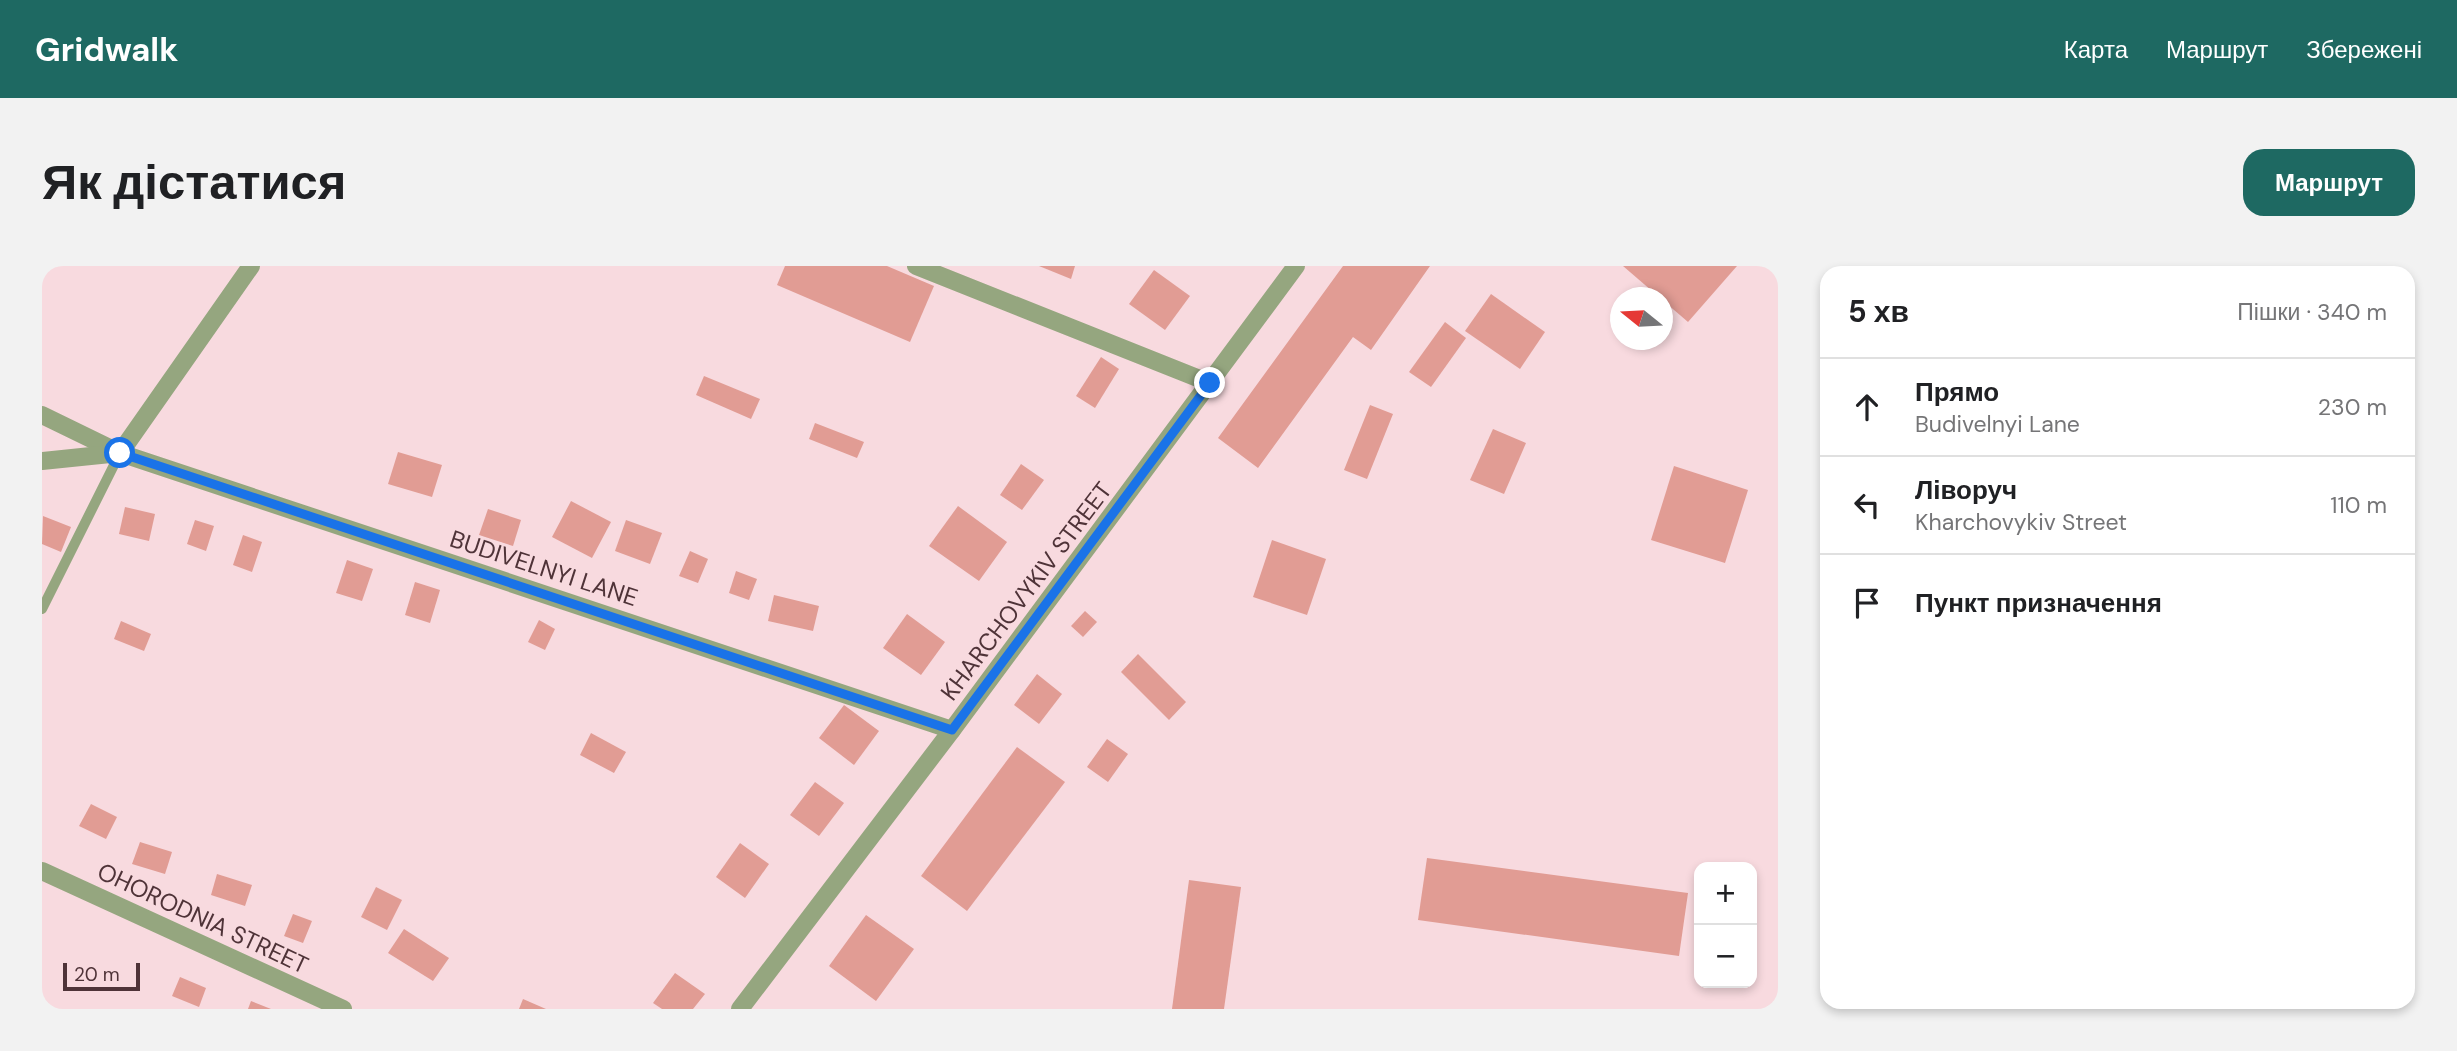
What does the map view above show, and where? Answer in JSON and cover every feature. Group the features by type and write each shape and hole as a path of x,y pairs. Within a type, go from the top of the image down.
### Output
{"street":[{"path":"120,453 251,266"},
{"path":"916,266 1210,383"},
{"name":"KHARCHOVYKIV STREET","path":"740,1009 952,730 1296,266"},
{"name":"BUDIVELNYI LANE","path":"42,415 120,453 952,730"},
{"name":"BUDIVELNYI LANE","path":"42,461 120,453"},
{"name":"OHORODNIA STREET","path":"42,871 343,1009"}],"lane":[{"path":"42,608 120,453"}],"building":[{"path":"785,266 887,266 934,286 910,342 777,285"},
{"path":"1039,266 1075,266 1071,279"},
{"path":"1343,266 1430,266 1371,350 1353,337 1258,468 1218,438"},
{"path":"1623,266 1737,266 1688,322 1673,309 1673,287 1647,287"},
{"path":"1154,270 1190,296 1165,330 1129,304"},
{"path":"1491,294 1545,332 1520,369 1465,331"},
{"path":"1445,322 1466,338 1431,387 1409,372"},
{"path":"1101,357 1119,369 1095,408 1076,396"},
{"path":"704,376 760,399 751,419 696,395"},
{"path":"1370,405 1393,414 1367,479 1344,470"},
{"path":"815,423 864,442 857,458 809,439"},
{"path":"1493,429 1526,443 1504,494 1470,480"},
{"path":"398,452 442,465 432,497 388,484"},
{"path":"1021,464 1044,480 1022,510 1000,495"},
{"path":"1674,466 1748,490 1725,563 1651,540"},
{"path":"571,501 611,522 592,558 552,537"},
{"path":"958,506 1007,542 979,581 929,546"},
{"path":"125,507 155,514 149,541 119,534"},
{"path":"488,509 521,520 513,546 479,535"},
{"path":"43,516 71,527 61,552 42,544"},
{"path":"195,520 214,526 206,551 187,544"},
{"path":"626,520 662,533 650,564 615,551"},
{"path":"243,535 262,542 252,572 233,565"},
{"path":"1272,540 1326,559 1307,615 1253,597"},
{"path":"690,551 708,559 698,583 679,576"},
{"path":"347,560 373,569 362,601 336,593"},
{"path":"736,571 757,579 749,600 729,593"},
{"path":"415,582 440,590 430,623 405,615"},
{"path":"774,595 819,606 813,631 768,621"},
{"path":"1085,611 1097,622 1083,637 1071,626"},
{"path":"907,614 945,642 921,675 883,648"},
{"path":"539,620 555,629 545,650 528,642"},
{"path":"121,621 151,634 144,651 114,639"},
{"path":"1138,654 1186,702 1169,720 1121,672"},
{"path":"1037,674 1062,694 1039,724 1014,705"},
{"path":"844,705 879,731 854,765 819,738"},
{"path":"591,733 626,752 614,773 580,755"},
{"path":"1107,739 1128,754 1108,782 1087,767"},
{"path":"1017,747 1065,782 967,911 921,876"},
{"path":"815,782 844,803 819,836 790,815"},
{"path":"91,804 117,817 106,839 79,826"},
{"path":"140,842 172,852 165,874 132,864"},
{"path":"740,843 769,864 745,898 716,877"},
{"path":"1427,858 1688,893 1679,956 1418,920"},
{"path":"217,874 252,885 245,906 211,895"},
{"path":"1189,880 1241,887 1224,1009 1172,1009"},
{"path":"376,887 402,900 387,930 361,917"},
{"path":"293,914 312,921 303,943 284,936"},
{"path":"866,915 914,949 876,1001 829,966"},
{"path":"404,929 449,958 433,981 388,953"},
{"path":"675,973 705,994 693,1009 662,1009 653,1003"},
{"path":"180,977 206,988 199,1007 172,996"},
{"path":"523,999 546,1009 519,1009"},
{"path":"251,1001 271,1009 248,1009"}],"route":[{"path":"120,453 952,730 1210,383"}]}
